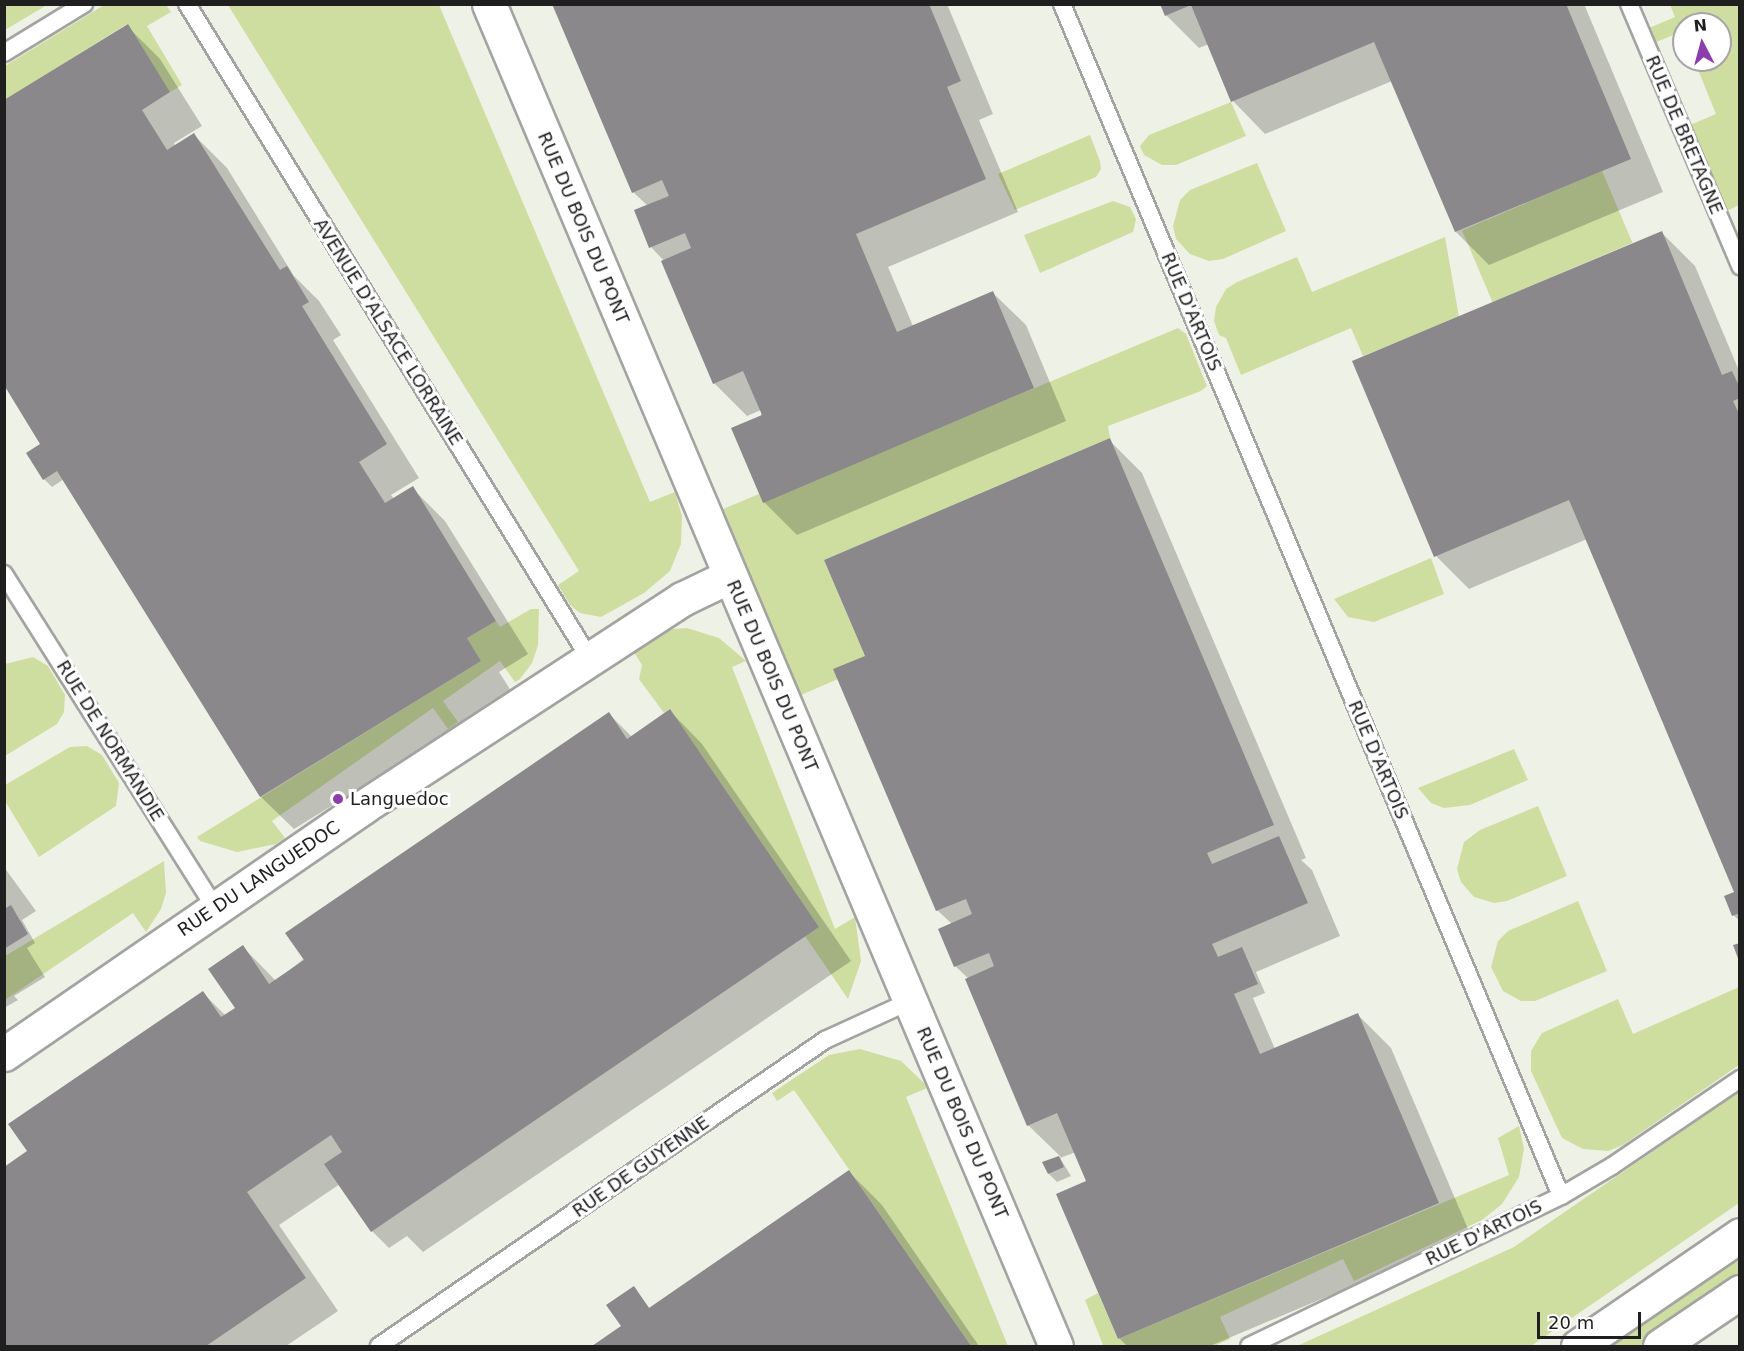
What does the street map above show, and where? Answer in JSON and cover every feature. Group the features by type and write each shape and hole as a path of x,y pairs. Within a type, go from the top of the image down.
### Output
{"street":[{"name":"RUE DU BOIS DU PONT","path":"489,4 1056,1347"},
{"name":"RUE DU LANGUEDOC","path":"4,1054 215,908 590,659 694,591 730,576"},
{"path":"1578,1347 1740,1235"},
{"path":"1660,1346 1740,1292"}],"lane":[{"path":"4,54 84,4"},
{"name":"AVENUE D'ALSACE LORRAINE","path":"187,4 590,659"},
{"name":"RUE D'ARTOIS","path":"1062,4 1561,1196 1249,1347"},
{"name":"RUE DE BRETAGNE","path":"1629,4 1740,266"},
{"name":"RUE DE NORMANDIE","path":"4,574 215,908"},
{"name":"RUE DE GUYENNE","path":"379,1347 825,1040 910,1001"},
{"path":"1561,1196 1612,1166 1740,1079"}],"shaded area":[{"path":"5,5 1739,5 1739,1346 5,1346"}],"green space":[{"path":"5,4 47,4 47,5 5,30"},
{"path":"104,5 166,5 171,12 147,26 182,85 170,92 127,24 5,100 5,66"},
{"path":"228,5 439,5 650,502 675,492 682,516 681,544 670,571 644,593 601,617 580,613 570,605 558,585 579,571"},
{"path":"1670,5 1739,5 1739,205 1727,211 1690,125 1716,114 1699,72 1732,72 1732,12 1673,12"},
{"path":"1672,18 1672,36 1656,42 1649,28"},
{"path":"1231,102 1246,136 1176,165 1162,165 1144,155 1140,146 1149,135"},
{"path":"1090,135 1100,161 1101,169 1096,177 1015,210 998,174"},
{"path":"1257,163 1286,231 1223,259 1209,261 1190,254 1176,239 1173,226 1180,200 1190,190"},
{"path":"1602,171 1632,243 1493,302 1462,230"},
{"path":"1113,201 1130,207 1136,219 1133,232 1040,273 1024,235"},
{"path":"1445,237 1459,317 1363,356 1351,328 1241,375 1226,338 1219,335 1214,321 1216,307 1226,289 1237,282 1297,257 1312,292"},
{"path":"1178,328 1186,334 1207,386 1201,391 1108,426 1110,438 824,560 865,656 838,679 801,695 723,509 759,494 763,502"},
{"path":"1431,558 1444,594 1374,622 1348,617 1334,599"},
{"path":"531,609 539,609 538,645 532,663 515,682 500,661 443,701 458,722 448,729 433,708 272,821 285,838 276,844 237,852 200,841 197,837 481,661 467,638 496,621 500,627"},
{"path":"687,628 719,638 746,661 732,667 835,929 855,917 861,961 848,999 805,936 819,927 669,709 664,713 639,679 642,665 630,646 662,630"},
{"path":"33,657 48,666 65,695 64,712 57,724 5,756 5,664"},
{"path":"87,746 102,755 119,783 116,806 39,857 5,801 5,785 70,747"},
{"path":"1514,749 1528,780 1470,805 1444,808 1431,803 1418,788"},
{"path":"1538,806 1567,876 1507,901 1494,903 1474,897 1461,882 1457,869 1464,842 1480,830"},
{"path":"164,861 166,893 161,909 146,932 133,913 5,1000 5,956"},
{"path":"1578,901 1607,971 1535,1001 1521,1001 1503,991 1491,967 1498,941 1508,931"},
{"path":"1739,987 1739,1065 1623,1145 1608,1151 1583,1149 1562,1138 1531,1071 1531,1051 1542,1033 1618,999 1633,1034"},
{"path":"860,1049 901,1061 927,1088 906,1097 1008,1346 971,1346 794,1090 777,1101 772,1093 829,1055"},
{"path":"1739,1092 1739,1203 1531,1346 1297,1346 1514,1247"},
{"path":"1519,1126 1524,1149 1519,1177 1502,1204 1482,1220 1354,1281 1343,1259 1220,1317 1230,1339 1214,1346 1100,1346 1103,1345 1085,1300 1098,1293 1118,1339 1509,1175 1498,1138"},
{"path":"1739,1248 1739,1278 1640,1346 1597,1346"}],"building":[{"path":"552,4 929,4 961,81 947,87 986,179 856,234 897,332 993,291 1034,388 763,503 731,428 762,415 743,371 713,384 661,261 691,248 685,233 649,248 634,210 669,196 662,180 632,193"},
{"path":"1160,4 1566,4 1631,159 1455,232 1374,42 1231,102 1191,5 1165,16"},
{"path":"128,24 170,92 142,110 167,150 194,133 280,270 287,266 309,302 302,306 387,444 359,462 385,503 413,486 496,621 467,638 481,661 260,797 57,471 43,480 26,453 40,444 4,385 4,100"},
{"path":"1662,231 1722,375 1732,371 1740,388 1740,398 1733,401 1740,416 1740,913 1732,916 1724,896 1734,892 1569,500 1434,557 1352,361"},
{"path":"1110,438 1274,825 1207,853 1212,864 1279,836 1308,903 1212,944 1218,957 1242,947 1258,984 1234,994 1260,1054 1358,1013 1439,1203 1118,1339 1056,1194 1086,1181 1057,1113 1027,1126 965,979 994,966 989,953 954,967 938,929 972,914 966,899 936,911 833,669 865,656 824,560"},
{"path":"670,709 819,927 371,1232 324,1164 342,1152 331,1135 247,1192 306,1278 206,1346 4,1346 4,1167 27,1151 8,1124 203,991 221,1017 235,1008 208,969 243,945 269,984 304,960 285,933 609,712 627,739"},
{"path":"11,905 28,934 4,949 4,909"},
{"path":"1740,943 1740,961 1739,961 1733,945"},
{"path":"1059,1156 1064,1167 1048,1174 1042,1162"},
{"path":"849,1170 971,1346 592,1346 621,1326 606,1305 634,1286 649,1308"}],"place":[{"name":"Languedoc","path":"338,799"}]}
